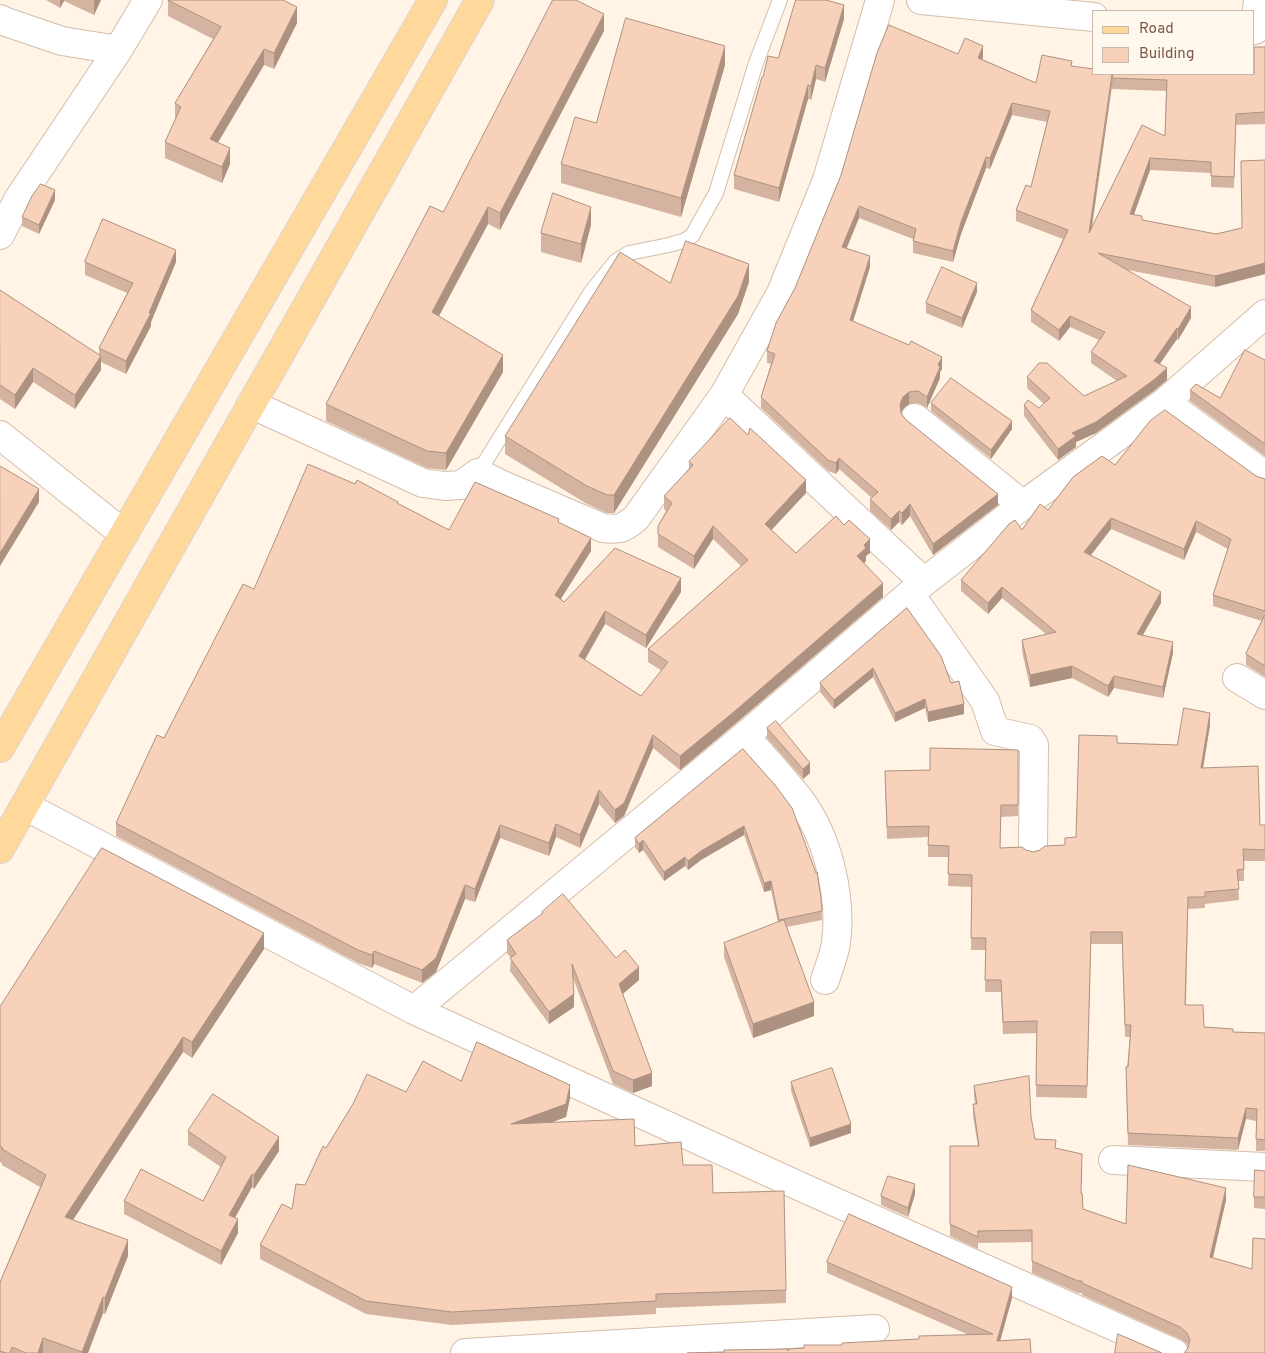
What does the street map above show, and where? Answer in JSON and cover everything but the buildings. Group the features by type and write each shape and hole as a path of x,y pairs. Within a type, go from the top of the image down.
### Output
{"main road":[{"path":"0,748 433,0"},
{"path":"0,849 480,0"}],"street":[{"path":"0,235 20,198 118,50 148,0"},
{"path":"251,404 424,483 445,486 461,485 478,473 603,528 626,527 636,518 724,395 781,293 827,180 880,0"},
{"path":"921,0 1088,11"},
{"path":"1258,0 1258,30"},
{"path":"0,19 62,40 118,50"},
{"path":"414,1010 745,736 917,588 1023,505 1165,402 1265,314"},
{"path":"724,395 917,588 984,701 995,731 1030,739 1034,745 1034,848"},
{"path":"1165,402 1265,475"},
{"path":"915,418 1023,505"},
{"path":"0,435 124,534"},
{"path":"1237,678 1265,695"},
{"path":"745,736 801,801 820,833 831,867 836,908 836,943 825,980"},
{"path":"25,806 414,1010 790,1182 1174,1353"},
{"path":"1113,1160 1265,1167"},
{"path":"465,1353 875,1329"}],"lane":[{"path":"478,473 591,292 616,261 629,253 670,245 692,236 716,193 756,63 780,0"}]}
